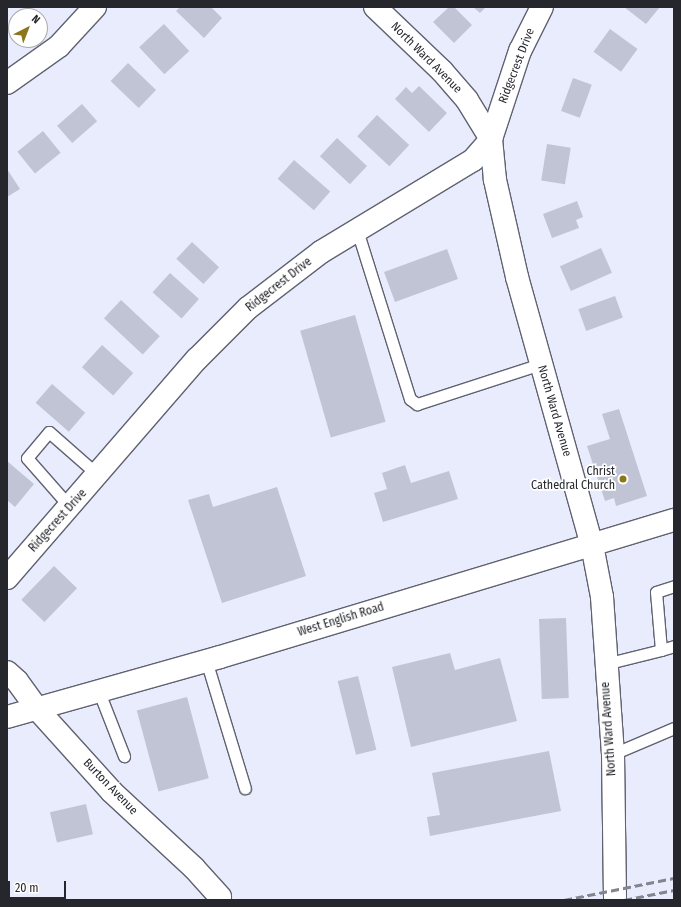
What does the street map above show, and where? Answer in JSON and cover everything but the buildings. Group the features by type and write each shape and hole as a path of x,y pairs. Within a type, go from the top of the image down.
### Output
{"street":[{"path":"7,82 59,46 95,7"},
{"name":"North Ward Avenue","path":"375,7 442,71 467,100 490,139 495,180 517,277 592,545 602,597 605,664 613,754 615,892"},
{"name":"Ridgecrest Drive","path":"7,578 98,476 197,359 248,308 321,252 473,160 490,139 520,51 542,7"},
{"path":"7,61 32,65"},
{"name":"West English Road","path":"7,717 38,710 99,692 674,520"},
{"name":"Burton Avenue","path":"7,672 17,681 38,710 112,792 194,868 220,897"}],"lane":[{"path":"357,230 410,399 417,404 541,364"},
{"path":"70,507 27,458 49,432 98,476"},
{"path":"661,650 656,592 674,586"},
{"path":"605,664 674,646"},
{"path":"206,660 245,788"},
{"path":"99,692 124,756"},
{"path":"613,754 674,728"}],"railway":[{"path":"564,900 674,878"},
{"path":"624,900 674,890"}],"place":[{"name":"Christ Cathedral Church","path":"623,479"}]}
